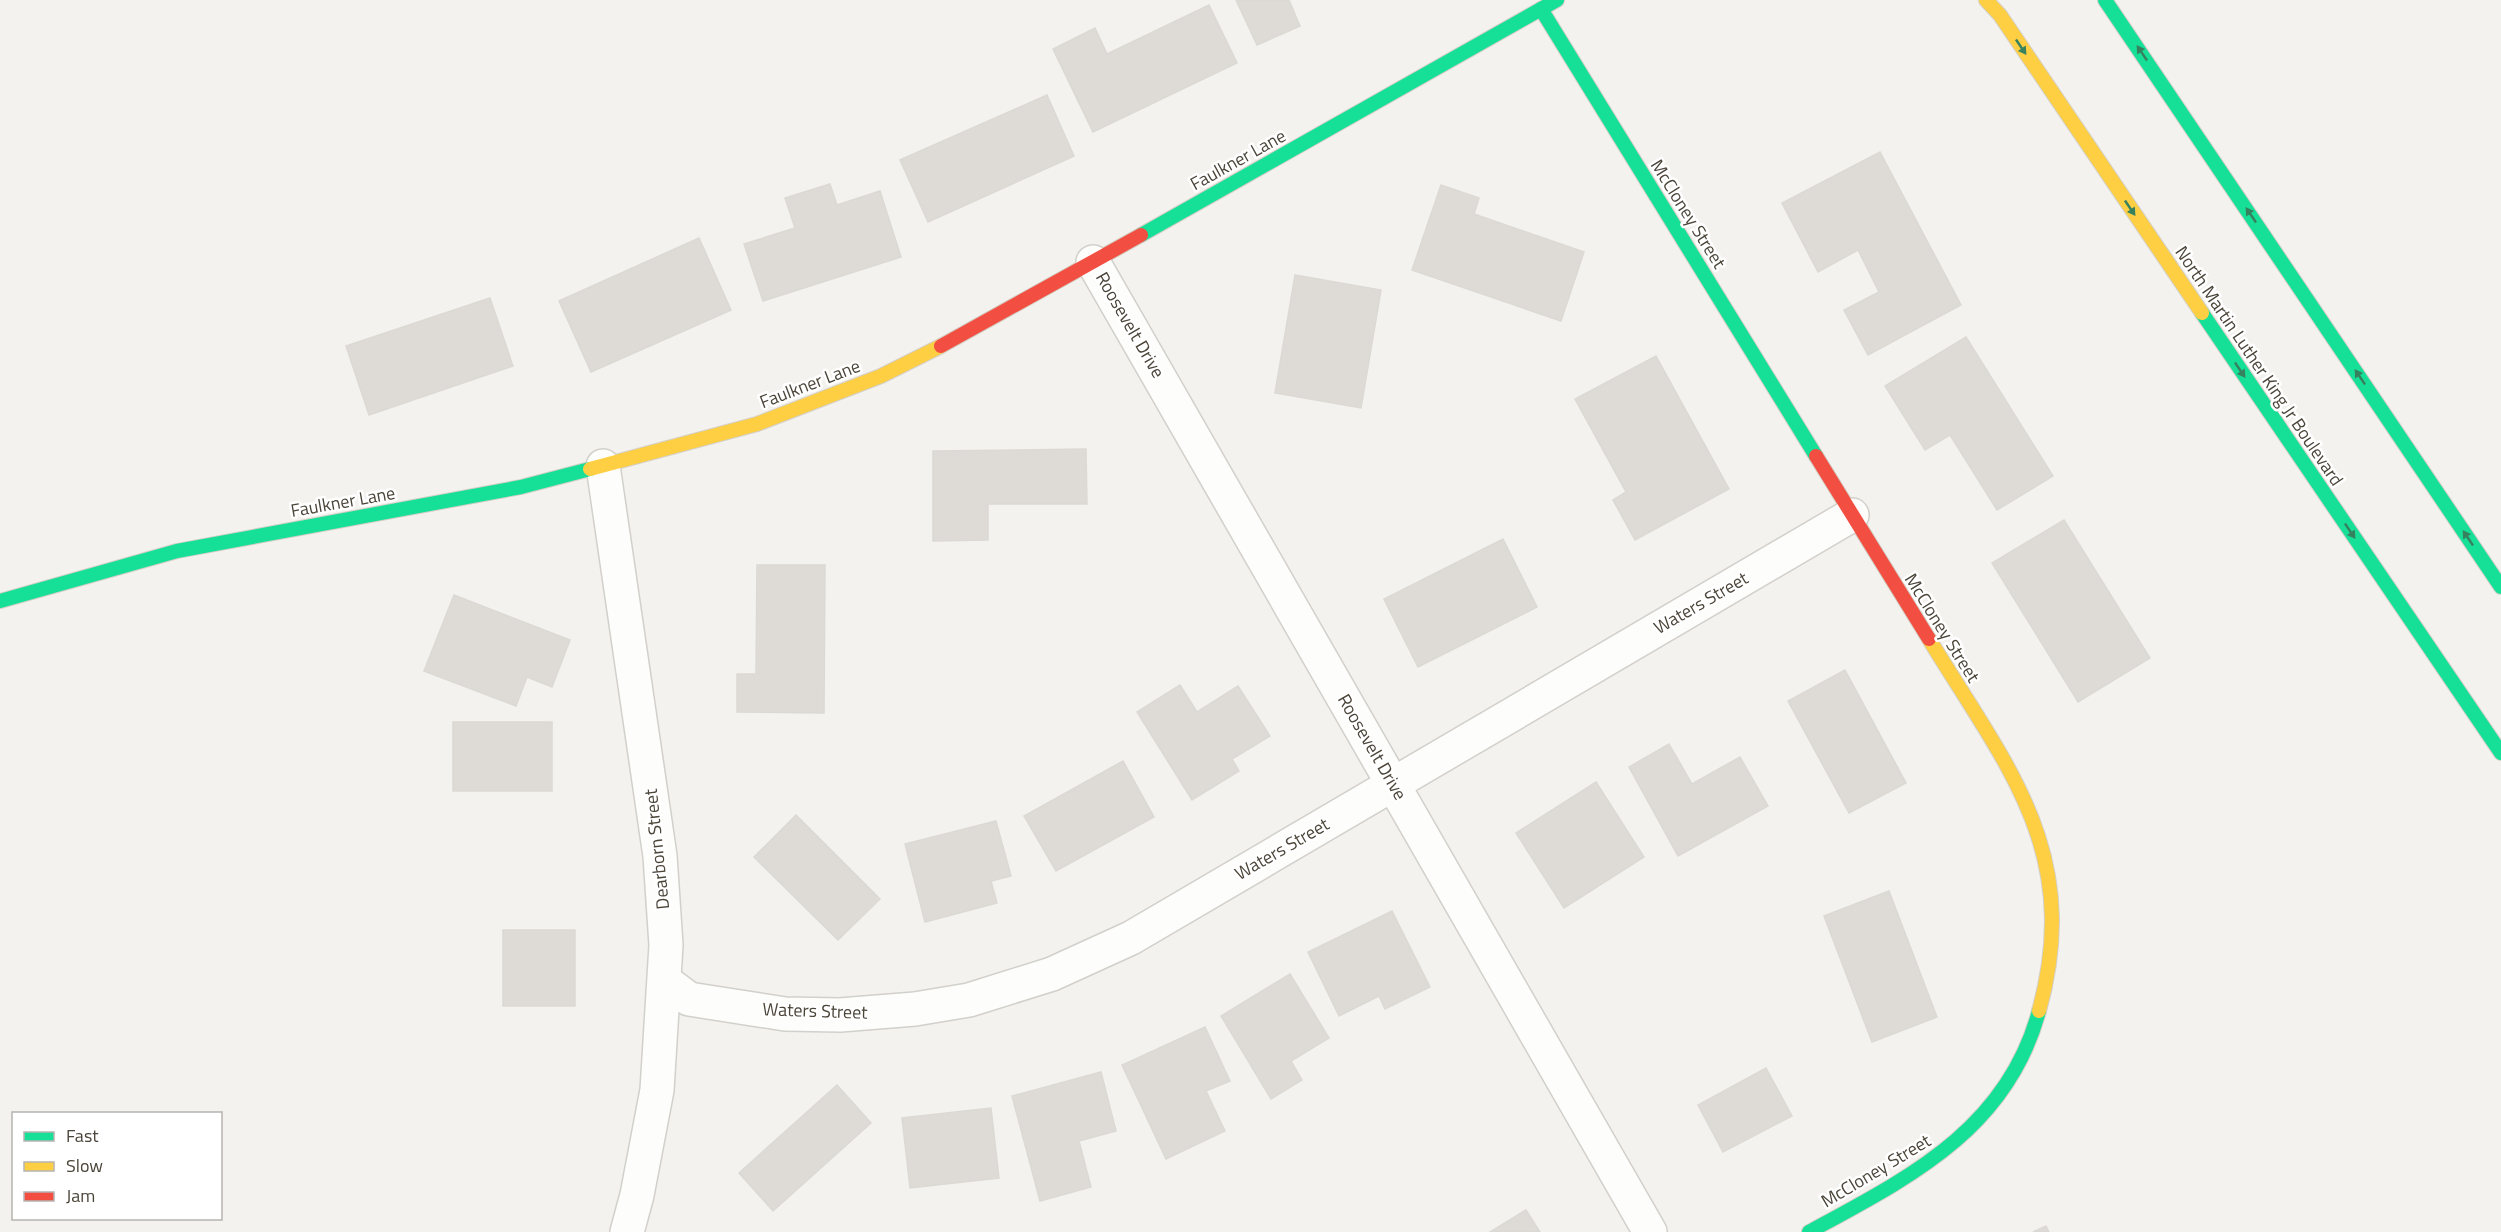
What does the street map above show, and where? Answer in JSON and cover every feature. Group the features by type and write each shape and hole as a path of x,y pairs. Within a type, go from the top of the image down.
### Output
{"street":[{"name":"Faulkner Lane","path":"0,601 177,551 521,487 758,424 880,376 976,329 1557,0"},
{"name":"North Martin Luther King Jr Boulevard","path":"1986,0 2000,15 2501,753"},
{"path":"2105,0 2501,587"},
{"name":"McCloney Street","path":"1540,9 2011,773 2033,817 2047,862 2054,917 2050,971 2039,1015 2022,1058 1988,1109 1946,1151 1904,1179 1809,1232"},
{"name":"Roosevelt Drive","path":"1093,262 1650,1232"},
{"name":"Dearborn Street","path":"603,466 660,856 665,981 657,1090 637,1195 627,1232"},
{"name":"Waters Street","path":"665,981 689,999 785,1014 840,1015 905,1010 969,1000 1052,974 1131,938 1852,516"}],"building":[{"path":"1236,0 1289,0 1300,26 1257,45"},
{"path":"1209,5 1237,63 1093,132 1053,49 1095,28 1107,54"},
{"path":"1047,95 1074,156 928,222 900,160"},
{"path":"1880,152 1961,305 1868,355 1844,310 1879,292 1858,250 1818,272 1782,203"},
{"path":"830,184 837,205 880,191 901,257 763,301 744,244 795,228 785,198"},
{"path":"1441,185 1479,198 1474,214 1584,252 1561,321 1412,270"},
{"path":"699,238 731,310 591,372 559,301"},
{"path":"1295,275 1381,290 1361,408 1275,393"},
{"path":"490,298 513,366 369,415 346,346"},
{"path":"1966,337 2053,476 1997,510 1950,435 1925,450 1885,386"},
{"path":"1656,356 1729,489 1635,540 1613,500 1626,492 1575,399"},
{"path":"1086,449 1087,504 988,504 988,540 933,541 933,451"},
{"path":"2064,520 2150,658 2078,702 1992,563"},
{"path":"1503,539 1537,607 1418,667 1384,599"},
{"path":"757,565 825,565 824,713 737,712 737,674 756,674"},
{"path":"454,595 570,640 552,687 527,677 516,706 424,671"},
{"path":"1845,670 1906,783 1849,813 1788,701"},
{"path":"1180,685 1197,712 1238,686 1270,736 1232,759 1239,771 1192,800 1137,712"},
{"path":"453,722 552,722 552,791 453,791"},
{"path":"1669,744 1692,784 1740,757 1768,806 1678,856 1629,767"},
{"path":"1123,761 1154,817 1056,871 1024,816"},
{"path":"1596,782 1644,857 1564,908 1516,833"},
{"path":"796,815 880,899 838,940 754,857"},
{"path":"996,821 1011,876 991,881 997,903 925,922 905,844"},
{"path":"1889,891 1937,1017 1872,1042 1824,916"},
{"path":"1392,911 1430,987 1385,1009 1379,996 1339,1016 1308,952"},
{"path":"503,930 575,930 575,1006 503,1006"},
{"path":"1290,974 1329,1038 1291,1061 1302,1080 1271,1099 1221,1016"},
{"path":"1205,1027 1230,1081 1206,1091 1225,1131 1166,1159 1122,1065"},
{"path":"1766,1068 1792,1116 1723,1152 1698,1105"},
{"path":"1101,1072 1116,1131 1079,1141 1091,1187 1040,1201 1012,1096"},
{"path":"837,1085 871,1123 773,1211 739,1173"},
{"path":"991,1108 999,1178 910,1188 902,1118"},
{"path":"1526,1210 1540,1232 1490,1232"},
{"path":"2046,1226 2049,1232 2033,1232"}],"traffic: fast":[{"path":"1141,235 1557,0"},
{"path":"2105,0 2501,587"},
{"path":"1541,9 1816,456"},
{"path":"2202,313 2501,753"},
{"path":"0,601 177,551 521,487 590,469"},
{"path":"1809,1232 1917,1170 1949,1146 1978,1119 2003,1088 2024,1052 2039,1011"}],"traffic: slow":[{"path":"1986,0 2000,15 2202,313"},
{"path":"590,469 757,424 881,376 941,346"},
{"path":"1929,639 2010,771 2030,813 2044,857 2051,904 2050,955 2039,1011"}],"traffic: jam":[{"path":"941,346 1141,235"},
{"path":"1816,456 1929,639"}]}
